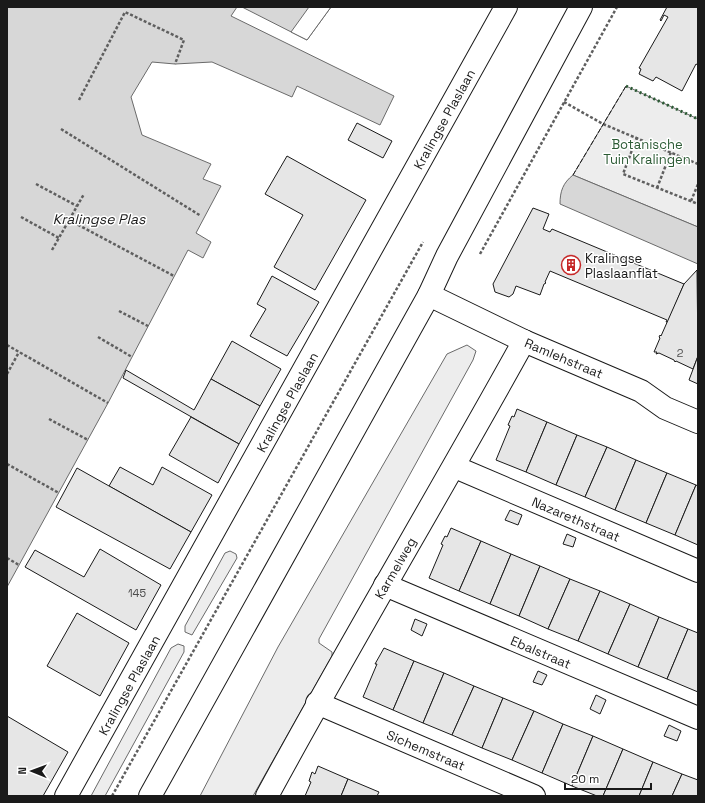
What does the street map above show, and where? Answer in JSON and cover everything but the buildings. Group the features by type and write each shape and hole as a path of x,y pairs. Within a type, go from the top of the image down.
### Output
{"street":[{"name":"Kralingse Plaslaan","path":"66,796 506,7"},
{"path":"150,796 429,295 447,256 581,7"},
{"name":"Ramlehstraat","path":"429,295 524,341 641,391 665,408 698,422"},
{"name":"Karmelweg","path":"267,796 317,703 455,467 524,341"},
{"name":"Nazarethstraat","path":"455,467 698,571"},
{"name":"Ebalstraat","path":"385,585 698,718"},
{"name":"Sichemstraat","path":"317,703 534,796"}],"path":[{"path":"79,100 125,12 184,40 175,64"},
{"path":"564,102 603,124 698,164"},
{"path":"60,130 201,216"},
{"path":"637,138 623,174 698,204"},
{"path":"657,188 671,152"},
{"path":"36,184 77,206"},
{"path":"691,202 698,184"},
{"path":"52,250 84,194"},
{"path":"21,217 59,238"},
{"path":"69,220 174,276"},
{"path":"112,796 423,241"},
{"path":"119,311 148,326"},
{"path":"98,337 132,357"},
{"path":"7,345 108,403"},
{"path":"7,374 19,352"},
{"path":"49,419 88,440"},
{"path":"7,464 59,493"},
{"path":"7,558 19,565"}],"shaded area":[{"name":"Botanische Tuin Kralingen","path":"626,86 698,119 698,227 573,175"},
{"path":"467,345 476,351 473,360 319,639 319,643 332,652 332,656 253,796 200,796 278,647 447,354"},
{"path":"230,551 236,554 237,558 192,635 185,632 185,626 225,553"},
{"path":"178,644 184,646 184,652 105,796 91,796 171,648"}],"water":[{"name":"Kralingse Plas","path":"7,7 237,7 231,16 394,96 380,125 297,86 292,97 212,62 175,64 152,62 131,97 142,135 211,164 203,179 221,186 196,233 211,242 203,258 188,250 108,403 7,587"},
{"path":"242,7 331,7 307,40"},
{"path":"573,175 698,227 698,264 560,204 563,188"}],"pier":[{"path":"309,7 331,7 307,40 291,32"}],"hedge":[{"path":"626,86 698,119"}],"fence":[{"path":"573,175 626,86"}],"place":[{"name":"Kralingse Plaslaanflat","path":"571,265"}]}
